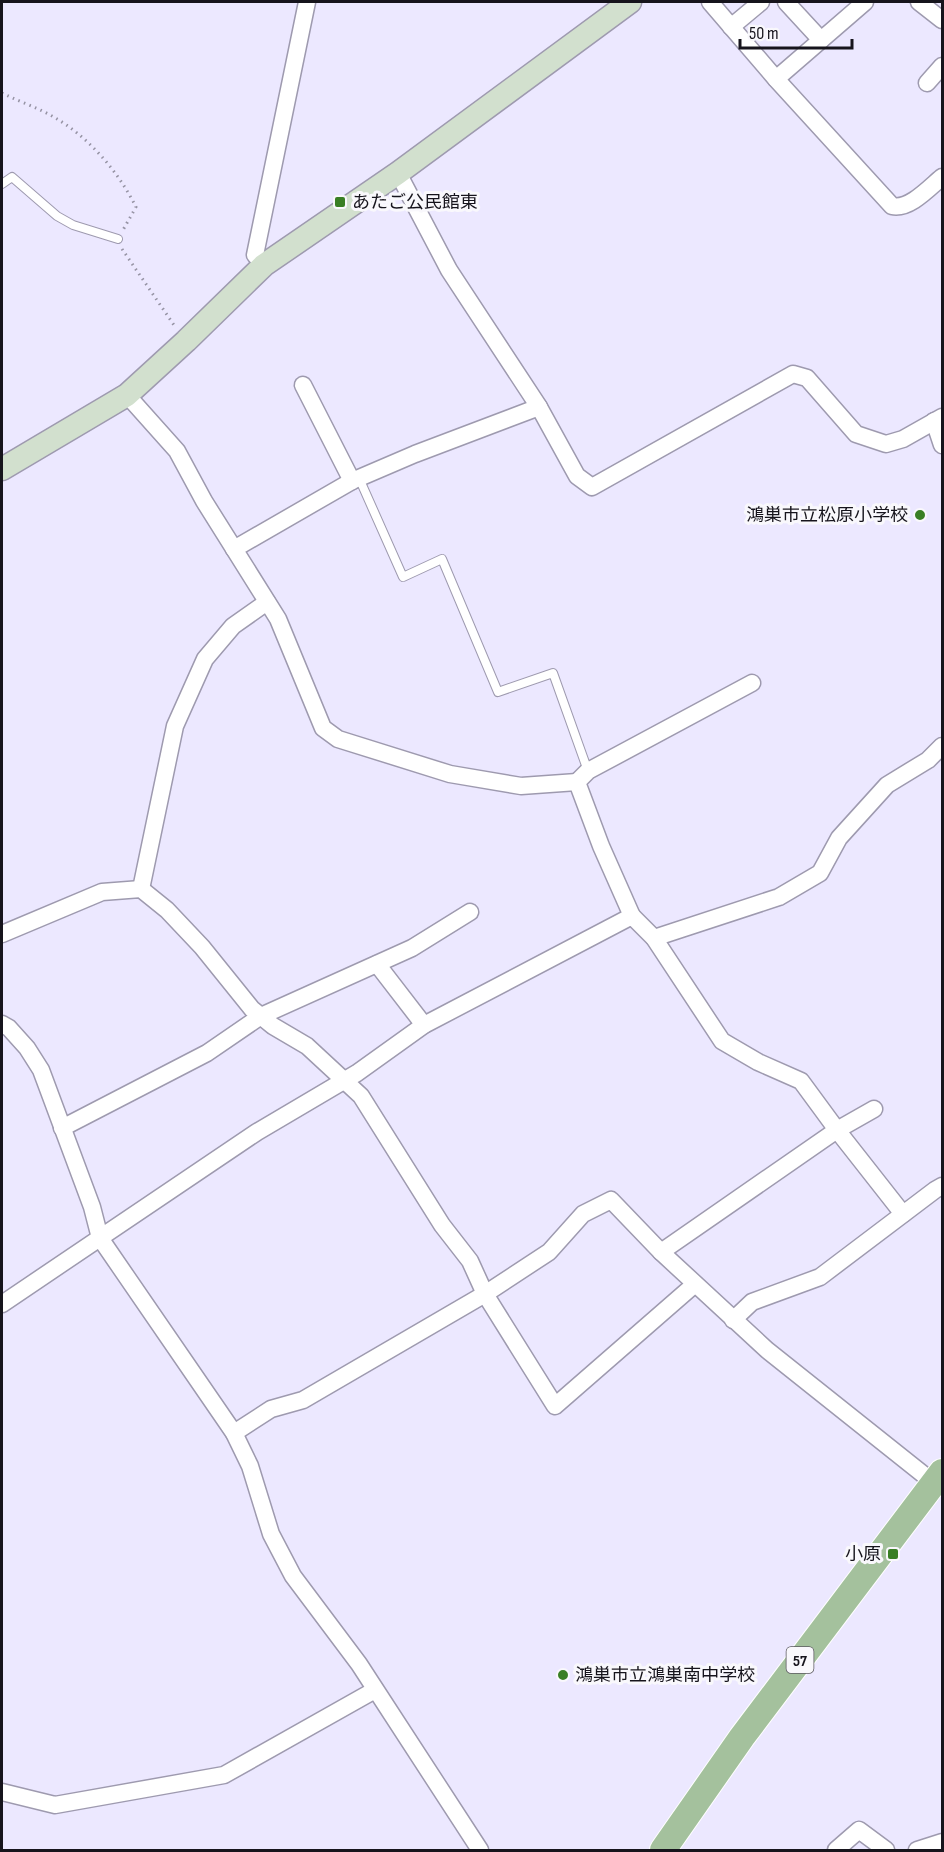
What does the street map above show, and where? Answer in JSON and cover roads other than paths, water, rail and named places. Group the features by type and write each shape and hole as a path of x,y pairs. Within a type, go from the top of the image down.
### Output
{"main road":[{"name":"57","path":"663,1851 742,1737 938,1478"}],"street":[{"path":"264,265 255,255 307,2"},
{"path":"2,469 127,394 186,341 264,265 398,173 630,2"},
{"path":"710,2 776,79 892,206 898,208 906,206 942,177"},
{"path":"731,27 761,2"},
{"path":"786,2 820,40"},
{"path":"776,79 865,2"},
{"path":"919,2 942,20"},
{"path":"927,82 942,66"},
{"path":"398,173 449,270 540,407 577,476 592,487 793,374 807,378 856,434 886,444 903,439 938,419 942,445"},
{"path":"303,385 356,479"},
{"path":"127,394 177,451 204,501 278,619 323,728 338,739 450,774 522,786 583,777 752,683"},
{"path":"234,549 356,479 540,407"},
{"path":"141,888 175,726 205,659 233,626 267,602"},
{"path":"654,938 779,897 820,873 839,838 887,784 928,760 942,746"},
{"path":"583,777 601,846 632,916 654,938 722,1041 758,1062 801,1081 903,1214"},
{"path":"2,934 102,892 141,888 167,910 202,947 252,1009 273,1026 307,1046 361,1096 442,1225 470,1261 485,1294 555,1406 695,1284"},
{"path":"62,1128 207,1053 261,1016 412,948 470,912"},
{"path":"2,1304 257,1132 357,1073 424,1025 632,916"},
{"path":"377,964 424,1025"},
{"path":"2,1024 9,1028 27,1048 41,1070 92,1207 100,1238 234,1433 250,1466 271,1534 293,1576 375,1690 480,1851"},
{"path":"662,1252 837,1130 874,1109"},
{"path":"733,1320 752,1302 820,1276 942,1186"},
{"path":"234,1433 270,1409 303,1400 485,1294 549,1252 583,1214 611,1200 695,1284 777,1358 938,1478"},
{"path":"2,1792 55,1805 224,1775 375,1690"},
{"path":"836,1851 859,1830 886,1851"},
{"path":"918,1851 942,1842"}],"lane":[{"path":"2,184 12,177 57,216 72,225 118,239"},
{"path":"356,479 402,578 442,559 498,692 553,673 583,777"}],"place":[{"name":"あたご公民館東","path":"340,202"},
{"name":"鴻巣市立松原小学校","path":"920,515"},
{"name":"小原","path":"893,1554"},
{"name":"鴻巣市立鴻巣南中学校","path":"563,1675"}]}
